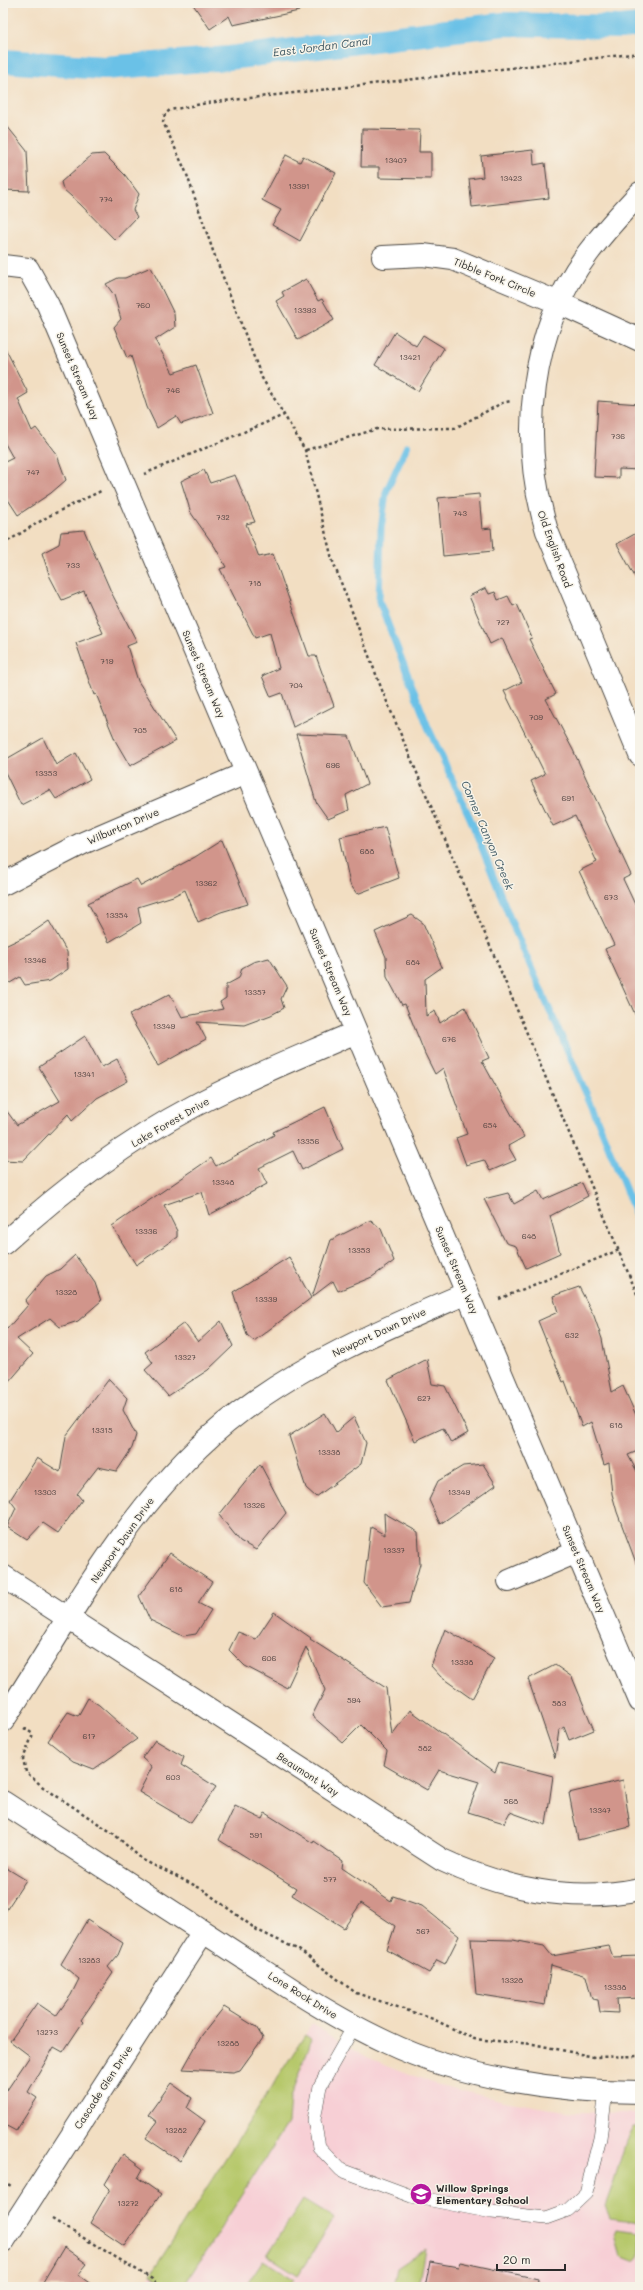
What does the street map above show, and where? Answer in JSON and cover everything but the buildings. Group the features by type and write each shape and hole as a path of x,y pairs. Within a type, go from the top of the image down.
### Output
{"street":[{"name":"Old English Road","path":"640,193 588,253 559,303 545,342 533,399 531,452 534,479 547,531 640,755"},
{"name":"Tibble Fork Circle","path":"382,257 423,255 453,259 559,303 640,340"},
{"name":"Sunset Stream Way","path":"3,266 28,269 48,305 640,1701"},
{"name":"Wilburton Drive","path":"3,884 82,843 246,773"},
{"name":"Lake Forest Drive","path":"3,1244 68,1188 148,1132 194,1106 356,1032"},
{"name":"Newport Dawn Drive","path":"3,1721 112,1552 155,1494 209,1438 270,1390 341,1348 467,1293"},
{"path":"509,1581 577,1552"},
{"name":"Beaumont Way","path":"3,1576 411,1842 448,1863 467,1872 503,1883 540,1891 579,1895 620,1893 640,1888"},
{"name":"Lone Rock Drive","path":"3,1802 305,1998 387,2043 421,2057 457,2067 533,2084 606,2092 640,2092"},
{"name":"Cascade Glen Drive","path":"3,2242 203,1932"}],"lane":[{"path":"354,2026 320,2086 314,2120 319,2147 341,2170 411,2196 492,2212 546,2218 568,2210 586,2193 600,2138 606,2092"}],"path":[{"path":"640,53 207,103 167,111 163,120 164,126 186,172 212,251 260,372 305,450 332,559 356,625 640,1301"},
{"path":"305,450 377,429 455,428 502,402 533,399"},
{"path":"142,475 284,415"},
{"path":"3,544 48,516 105,490"},
{"path":"499,1300 619,1250"},
{"path":"25,1728 33,1734 23,1759 26,1772 43,1787 114,1834 143,1860 202,1889 257,1930 299,1950 356,1993 433,2019 474,2039 533,2044 594,2057 640,2056"},
{"path":"3,2181 11,2186"},
{"path":"52,2219 152,2279 158,2287"}],"shaded area":[{"name":"Willow Springs Elementary School","path":"312,2024 367,2057 435,2084 504,2101 574,2112 640,2113 640,2287 143,2287"}],"green space":[{"path":"305,2035 311,2039 290,2097 288,2123 183,2287 163,2287 160,2281 151,2274"},
{"path":"633,2127 640,2127 640,2222 610,2218 605,2206 626,2141"},
{"path":"303,2200 334,2219 298,2275 267,2255"},
{"path":"616,2230 640,2233 640,2253 633,2261 620,2256 614,2235"},
{"path":"425,2249 418,2287 393,2287 397,2268"},
{"path":"263,2260 294,2279 289,2287 245,2287"}],"waterway":[{"name":"East Jordan Canal","path":"3,61 104,68 229,58 504,24 621,27 640,25"},
{"name":"Corner Canyon Creek","path":"407,446 386,492 381,530 379,601 428,727 470,818 516,933 593,1109 640,1225"}],"place":[{"name":"Willow Springs Elementary School","path":"421,2194"}]}
